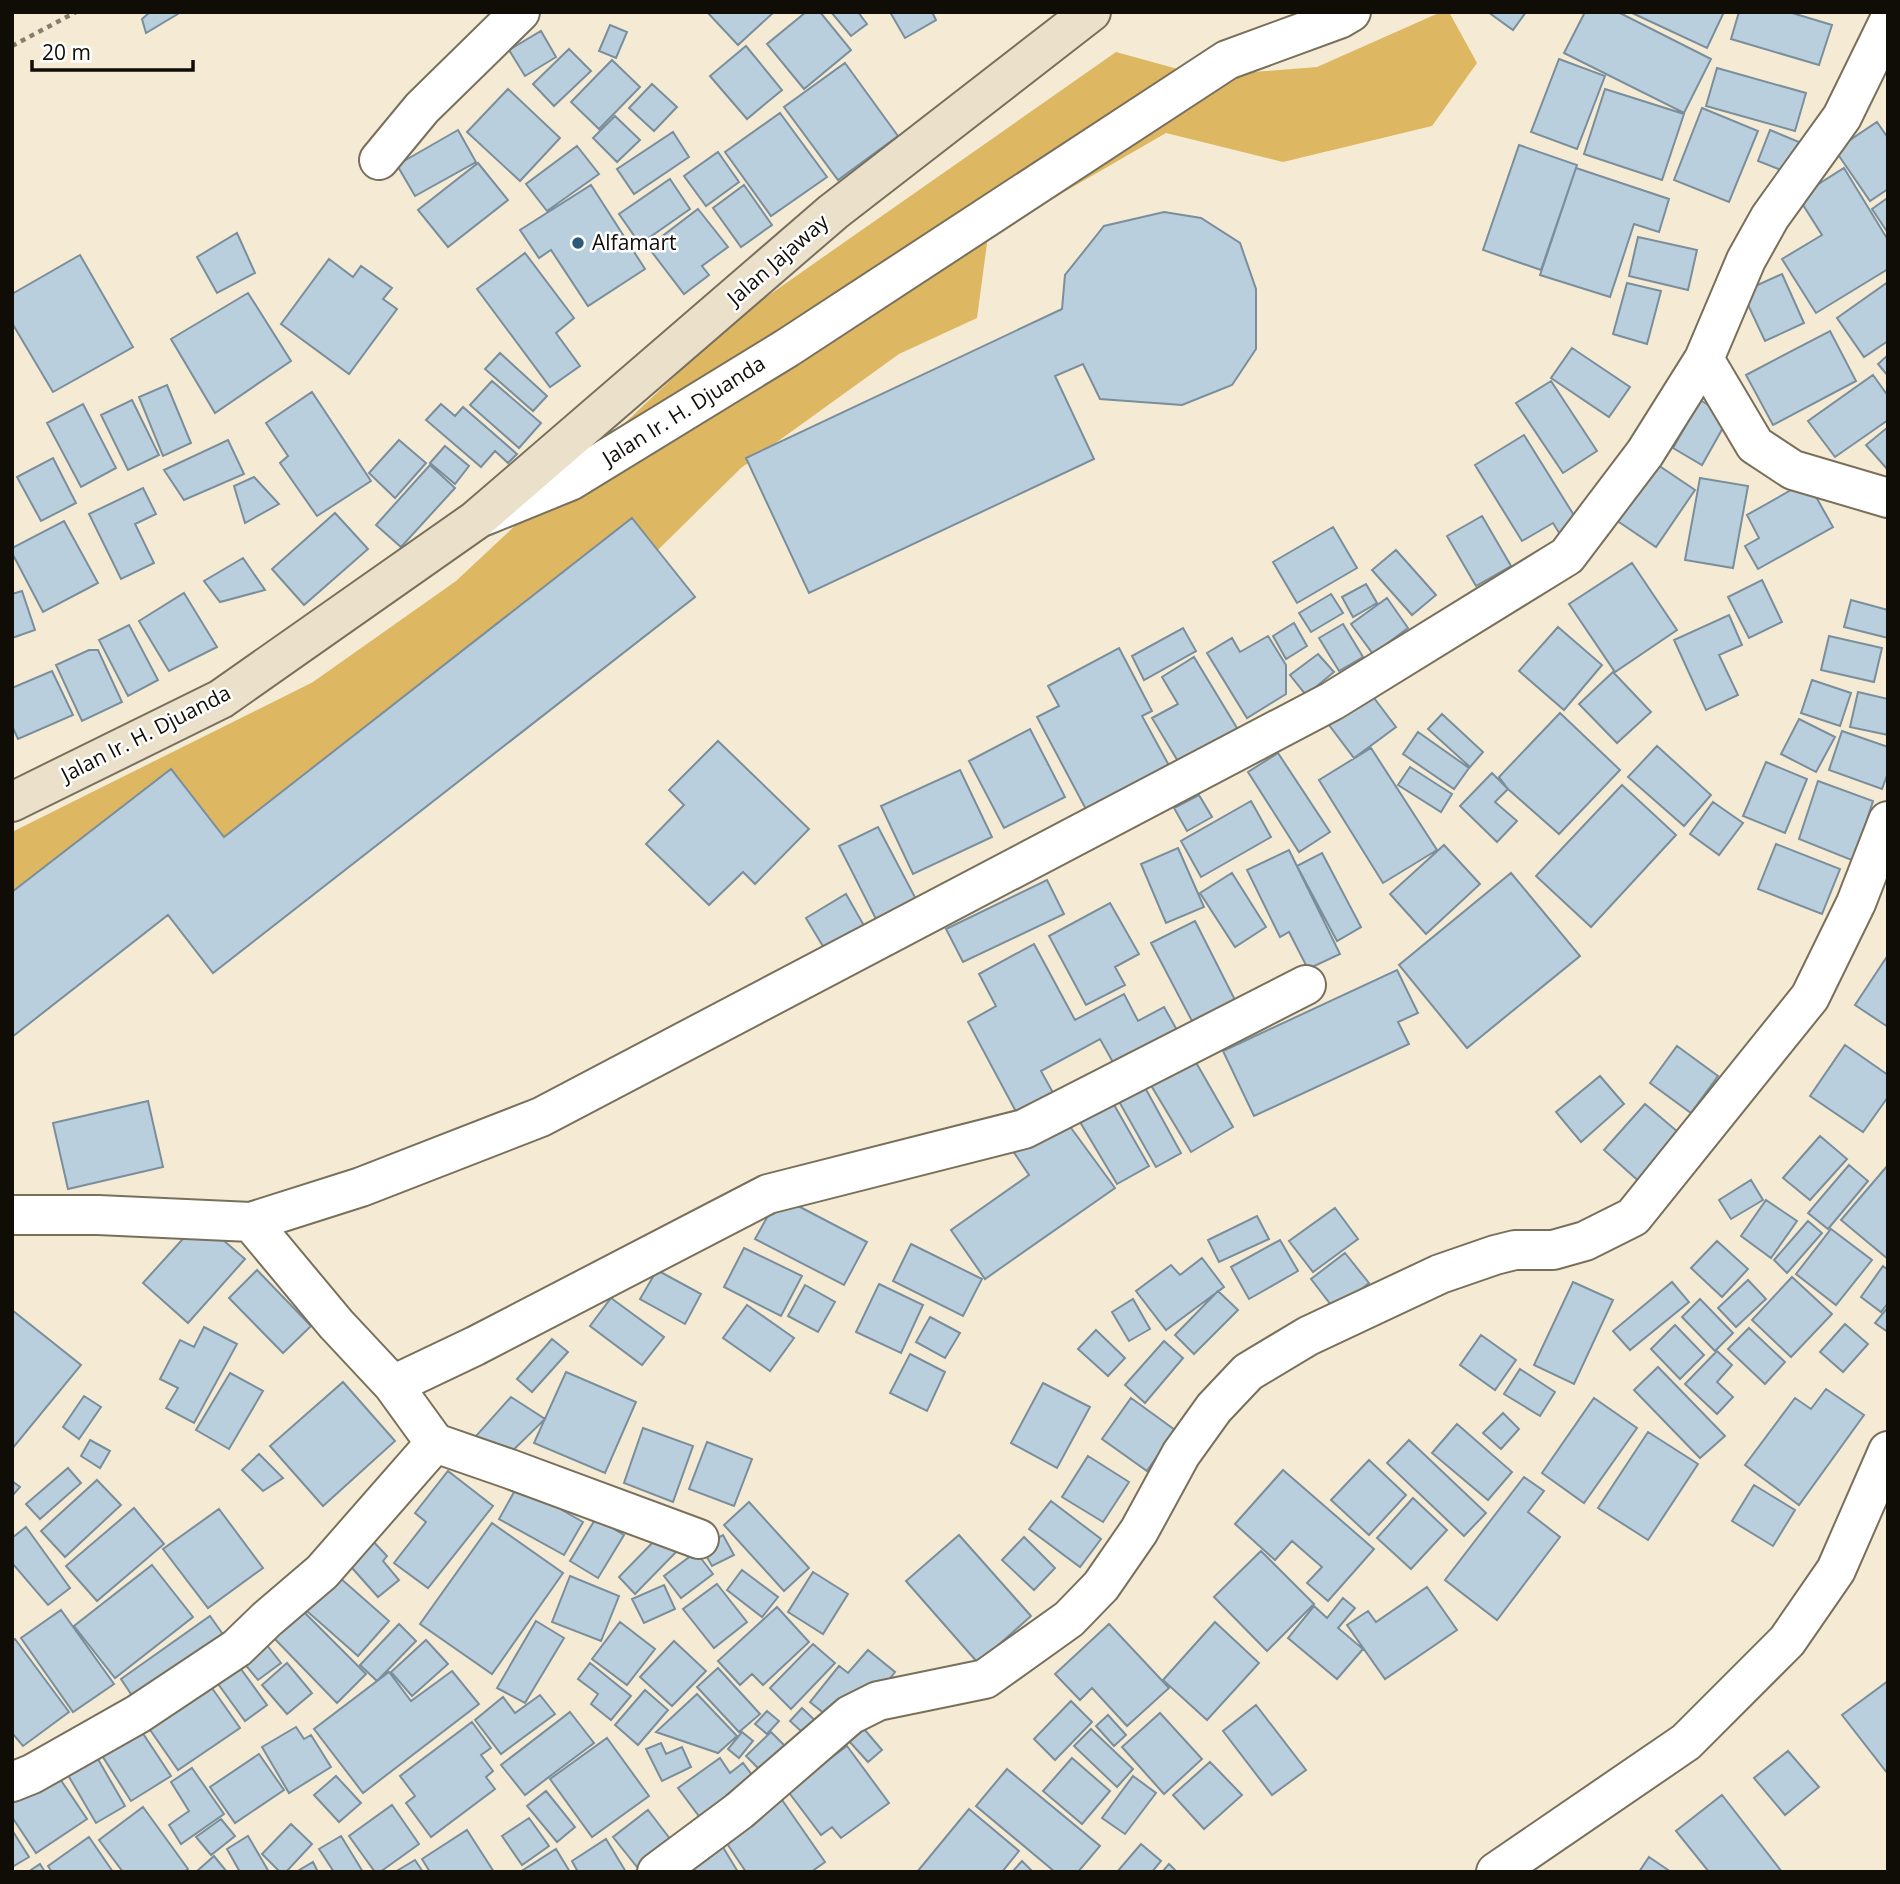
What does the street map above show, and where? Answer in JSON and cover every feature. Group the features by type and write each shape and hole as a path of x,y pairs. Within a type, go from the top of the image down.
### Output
{"main road":[{"name":"Jalan Jajaway","path":"475,520 833,212 1091,12"},
{"name":"Jalan Ir. H. Djuanda","path":"12,802 220,699 475,520"}],"street":[{"path":"379,160 422,108 520,12"},
{"name":"Jalan Ir. H. Djuanda","path":"475,520 570,481 593,467 787,348 1227,60 1339,19 1351,12"},
{"path":"12,1215 97,1215 251,1222 361,1187 541,1117 1332,701 1567,555 1645,453 1704,359 1746,260 1770,216 1842,117 1888,23"},
{"path":"1704,359 1755,445 1793,470 1888,498"},
{"path":"657,1872 739,1811 850,1715 878,1701 985,1679 1069,1619 1101,1586 1139,1531 1181,1454 1214,1408 1248,1372 1308,1336 1440,1275 1515,1250 1553,1250 1586,1241 1633,1217 1810,997 1872,909 1888,821"},
{"path":"394,1385 475,1346 768,1194 1024,1129 1306,985"},
{"path":"251,1222 336,1324 394,1385 435,1443 699,1539"},
{"path":"12,1782 32,1774 138,1714 237,1648 322,1572 435,1443"},
{"path":"1496,1872 1686,1742 1787,1641 1836,1570 1888,1451"}],"path":[{"path":"12,46 76,12"}],"shaded area":[{"path":"1441,12 1449,12 1477,63 1432,126 1283,162 1166,133 988,236 977,318 899,354 741,468 520,686 12,967 12,832 313,682 456,581 739,316 1116,52 1203,76 1317,67"}],"building":[{"path":"150,12 181,12 146,33 142,19"},
{"path":"707,12 774,12 738,45"},
{"path":"806,12 820,12 851,50 804,89 767,44"},
{"path":"831,12 858,12 867,24 851,36"},
{"path":"890,12 932,12 936,20 905,38"},
{"path":"1488,12 1526,12 1513,30"},
{"path":"1585,12 1618,12 1711,59 1684,113 1564,53"},
{"path":"1630,12 1724,12 1707,48"},
{"path":"1739,12 1789,12 1832,25 1819,65 1731,39"},
{"path":"610,25 627,32 616,58 599,51"},
{"path":"541,31 556,57 525,76 509,50"},
{"path":"746,46 782,90 747,119 710,76"},
{"path":"569,49 591,71 554,106 533,84"},
{"path":"1559,59 1605,76 1577,149 1531,132"},
{"path":"612,60 640,87 599,129 571,102"},
{"path":"845,63 898,136 838,180 784,107"},
{"path":"1717,68 1806,93 1795,131 1706,106"},
{"path":"652,84 677,107 654,131 629,108"},
{"path":"508,89 560,138 520,181 467,132"},
{"path":"1605,89 1684,114 1662,180 1584,154"},
{"path":"1702,108 1758,131 1729,202 1674,180"},
{"path":"780,113 827,177 771,216 725,152"},
{"path":"615,116 640,140 617,162 593,138"},
{"path":"1877,122 1888,138 1888,189 1870,201 1835,150"},
{"path":"458,130 476,162 415,196 397,165"},
{"path":"1770,130 1799,142 1786,172 1758,161"},
{"path":"673,132 689,157 634,194 617,169"},
{"path":"1519,145 1577,165 1541,270 1483,250"},
{"path":"577,146 599,174 547,211 526,184"},
{"path":"718,152 739,182 706,206 684,176"},
{"path":"478,163 508,200 448,247 418,210"},
{"path":"1576,168 1669,199 1659,232 1634,224 1610,297 1540,275"},
{"path":"1844,168 1888,240 1888,269 1816,313 1782,259 1822,235 1798,197"},
{"path":"670,179 690,209 640,244 619,214"},
{"name":"Alfamart","path":"591,185 645,269 588,306 551,250 539,258 520,230"},
{"path":"744,185 772,225 741,247 713,208"},
{"path":"1886,199 1888,201 1888,233 1872,209"},
{"path":"698,209 728,247 702,266 709,275 684,294 648,247"},
{"path":"1164,212 1201,218 1240,243 1256,289 1256,349 1232,385 1182,405 1100,399 1083,364 1055,376 1094,459 809,593 746,458 1062,309 1065,275 1104,226"},
{"path":"237,233 255,273 217,293 197,257"},
{"path":"1638,237 1697,250 1688,290 1629,276"},
{"path":"525,253 574,318 556,333 580,366 550,387 477,289"},
{"path":"80,255 133,347 53,392 12,323 12,294"},
{"path":"329,259 353,277 361,266 392,288 383,299 397,309 349,374 281,324"},
{"path":"1782,274 1804,323 1765,341 1742,292"},
{"path":"1888,282 1888,341 1864,357 1837,318"},
{"path":"1627,283 1661,291 1647,344 1613,334"},
{"path":"248,293 291,361 215,413 171,339"},
{"path":"1830,331 1856,381 1773,425 1746,375"},
{"path":"1572,348 1630,387 1609,417 1551,378"},
{"path":"500,353 547,396 533,411 485,369"},
{"path":"1888,355 1888,376 1878,364"},
{"path":"1873,375 1888,396 1888,420 1835,457 1808,421"},
{"path":"492,381 541,423 519,448 470,405"},
{"path":"1551,381 1597,451 1563,473 1516,403"},
{"path":"167,385 191,443 163,456 139,397"},
{"path":"312,392 371,481 317,516 280,463 288,456 266,423"},
{"path":"132,400 159,455 128,470 101,415"},
{"path":"1700,400 1729,417 1702,465 1673,448"},
{"path":"83,404 116,468 81,487 47,423"},
{"path":"441,404 455,416 463,407 517,454 508,463 495,451 481,467 426,420"},
{"path":"1888,427 1888,470 1866,445"},
{"path":"1524,435 1580,525 1561,536 1553,523 1522,541 1475,465"},
{"path":"228,440 244,474 184,500 164,470"},
{"path":"399,440 426,463 395,498 369,473"},
{"path":"445,446 469,466 455,484 430,463"},
{"path":"53,458 76,503 41,521 17,477"},
{"path":"1655,463 1695,490 1656,547 1616,520"},
{"path":"430,465 455,488 401,547 376,525"},
{"path":"254,477 279,504 245,523 234,486"},
{"path":"1700,478 1748,486 1733,568 1685,560"},
{"path":"1807,481 1833,527 1758,569 1745,546 1759,538 1747,515"},
{"path":"143,488 156,514 135,524 154,563 121,579 89,514"},
{"path":"335,513 368,549 304,605 272,569"},
{"path":"1482,516 1511,566 1476,586 1447,536"},
{"path":"632,518 695,597 213,973 168,915 12,1037 12,892 171,769 224,837"},
{"path":"64,521 98,583 43,612 12,553 12,548"},
{"path":"1333,527 1357,568 1297,603 1273,562"},
{"path":"1396,550 1436,595 1412,615 1372,570"},
{"path":"243,558 265,590 220,602 204,581"},
{"path":"1632,563 1677,630 1615,672 1569,604"},
{"path":"1762,580 1782,622 1749,638 1728,597"},
{"path":"1366,584 1377,603 1353,617 1342,597"},
{"path":"22,591 35,630 12,638 12,594"},
{"path":"184,593 217,647 169,671 139,621"},
{"path":"1331,594 1343,613 1311,632 1299,613"},
{"path":"1387,598 1408,628 1373,654 1351,624"},
{"path":"1851,600 1888,610 1888,638 1844,627"},
{"path":"1729,615 1742,645 1719,655 1738,695 1706,710 1674,640"},
{"path":"1294,623 1307,646 1286,659 1273,636"},
{"path":"1343,624 1363,657 1339,671 1319,638"},
{"path":"129,625 158,680 128,696 99,640"},
{"path":"1558,627 1602,665 1564,710 1519,671"},
{"path":"1183,628 1196,651 1144,680 1132,656"},
{"path":"1268,636 1286,665 1286,694 1247,718 1207,653 1232,638 1240,652"},
{"path":"1829,636 1882,648 1874,682 1821,670"},
{"path":"1119,648 1152,711 1142,716 1172,771 1089,815 1037,717 1059,706 1048,686"},
{"path":"89,650 98,650 122,702 82,721 56,665"},
{"path":"1318,654 1334,672 1306,695 1290,675"},
{"path":"1194,657 1240,733 1182,768 1152,718 1178,704 1162,677"},
{"path":"52,671 73,715 18,739 12,726 12,688"},
{"path":"1613,672 1651,712 1617,743 1579,704"},
{"path":"1812,680 1851,693 1840,726 1801,713"},
{"path":"1858,692 1888,699 1888,735 1850,727"},
{"path":"1371,694 1396,727 1354,758 1329,725"},
{"path":"1560,713 1620,770 1559,834 1508,789 1499,777"},
{"path":"1442,714 1483,752 1470,767 1428,729"},
{"path":"1799,719 1835,737 1816,772 1781,754"},
{"path":"1030,729 1065,797 1004,828 969,761"},
{"path":"1842,731 1888,747 1888,773 1882,789 1829,770"},
{"path":"1418,732 1469,768 1454,789 1403,754"},
{"path":"718,741 809,829 755,884 743,872 709,905 646,844 684,805 669,790"},
{"path":"1657,746 1711,795 1684,826 1628,777"},
{"path":"1371,748 1437,850 1383,883 1319,780"},
{"path":"1278,753 1330,832 1299,852 1248,772"},
{"path":"1766,762 1807,779 1785,833 1743,816"},
{"path":"1410,767 1452,794 1441,812 1398,785"},
{"path":"960,770 992,837 913,874 881,806"},
{"path":"1492,773 1508,789 1495,802 1517,821 1497,842 1460,806"},
{"path":"1818,781 1873,801 1854,861 1799,839"},
{"path":"1622,785 1676,835 1591,927 1536,876"},
{"path":"1199,795 1212,817 1187,831 1174,808"},
{"path":"1251,801 1271,837 1201,877 1181,841"},
{"path":"1713,802 1743,823 1719,855 1690,834"},
{"path":"878,827 918,903 878,923 839,846"},
{"path":"1776,844 1840,869 1822,914 1758,889"},
{"path":"1444,845 1480,884 1426,934 1390,894"},
{"path":"1178,848 1204,907 1166,923 1141,864"},
{"path":"1289,850 1340,954 1308,969 1289,932 1280,937 1247,870"},
{"path":"1322,853 1361,927 1337,941 1297,866"},
{"path":"1232,873 1266,927 1235,947 1200,893"},
{"path":"1511,873 1580,956 1467,1048 1399,965"},
{"path":"1047,880 1064,914 963,962 946,929"},
{"path":"846,894 867,931 827,953 806,918"},
{"path":"1110,903 1139,954 1115,967 1125,985 1086,1005 1049,936"},
{"path":"1195,921 1235,1000 1192,1021 1151,943"},
{"path":"1034,944 1075,1020 1124,994 1138,1021 1164,1007 1182,1039 1119,1073 1100,1039 1041,1071 1057,1100 1020,1119 968,1022 996,1006 979,974"},
{"path":"1888,955 1888,1027 1855,1005"},
{"path":"1397,970 1418,1013 1398,1022 1409,1044 1254,1116 1223,1051"},
{"path":"1845,1045 1888,1075 1888,1097 1863,1132 1810,1096"},
{"path":"1677,1046 1718,1076 1691,1113 1650,1083"},
{"path":"1190,1052 1233,1127 1191,1152 1146,1077"},
{"path":"1600,1076 1624,1104 1581,1142 1556,1112"},
{"path":"1143,1084 1181,1153 1156,1167 1117,1098"},
{"path":"148,1101 163,1167 68,1189 53,1123"},
{"path":"1113,1103 1149,1166 1117,1184 1080,1122"},
{"path":"1645,1104 1685,1138 1643,1185 1604,1150"},
{"path":"1063,1117 1115,1188 985,1279 951,1230 1029,1175 1013,1151"},
{"path":"1820,1136 1847,1159 1810,1200 1783,1178"},
{"path":"1849,1165 1868,1181 1828,1229 1808,1213"},
{"path":"1888,1165 1888,1259 1841,1220"},
{"path":"1751,1180 1763,1200 1731,1219 1719,1200"},
{"path":"779,1196 867,1242 844,1285 755,1239"},
{"path":"1766,1200 1797,1221 1771,1258 1741,1236"},
{"path":"1335,1208 1358,1239 1313,1272 1289,1241"},
{"path":"1257,1216 1269,1239 1219,1262 1208,1240"},
{"path":"200,1220 245,1259 188,1323 143,1283"},
{"path":"1808,1221 1822,1233 1787,1273 1774,1260"},
{"path":"1831,1229 1872,1260 1836,1305 1796,1274"},
{"path":"1280,1240 1298,1271 1249,1299 1231,1267"},
{"path":"1717,1241 1748,1269 1722,1297 1691,1268"},
{"path":"911,1244 982,1279 963,1316 893,1281"},
{"path":"744,1248 802,1276 781,1316 724,1287"},
{"path":"1345,1253 1369,1283 1335,1310 1311,1279"},
{"path":"1202,1258 1224,1287 1166,1330 1136,1291 1171,1265 1180,1275"},
{"path":"1883,1266 1888,1270 1888,1303 1881,1312 1861,1297"},
{"path":"257,1270 311,1326 283,1353 229,1298"},
{"path":"657,1270 701,1294 685,1324 640,1299"},
{"path":"1792,1277 1832,1314 1791,1357 1752,1320"},
{"path":"1748,1280 1766,1299 1736,1327 1718,1308"},
{"path":"1573,1282 1613,1300 1574,1384 1534,1365"},
{"path":"1672,1282 1689,1302 1630,1350 1613,1331"},
{"path":"879,1284 923,1305 901,1353 856,1332"},
{"path":"805,1285 835,1302 818,1332 788,1316"},
{"path":"1218,1291 1238,1310 1194,1354 1175,1335"},
{"path":"611,1298 664,1337 642,1365 590,1326"},
{"path":"1133,1299 1150,1329 1129,1341 1112,1312"},
{"path":"1700,1299 1733,1333 1715,1351 1682,1317"},
{"path":"747,1305 794,1338 770,1371 723,1338"},
{"path":"1888,1307 1888,1332 1875,1323"},
{"path":"12,1310 81,1365 12,1449"},
{"path":"930,1317 960,1333 945,1358 916,1342"},
{"path":"1845,1324 1868,1344 1843,1372 1820,1352"},
{"path":"1675,1325 1704,1355 1680,1379 1651,1349"},
{"path":"204,1327 237,1344 194,1423 166,1408 178,1388 160,1379 180,1340 194,1347"},
{"path":"1749,1328 1785,1362 1765,1384 1728,1349"},
{"path":"1096,1330 1125,1358 1108,1376 1078,1349"},
{"path":"1481,1335 1516,1360 1495,1390 1460,1365"},
{"path":"552,1339 568,1352 532,1392 517,1379"},
{"path":"1164,1341 1183,1358 1145,1403 1125,1385"},
{"path":"1717,1351 1732,1365 1717,1382 1733,1397 1717,1414 1685,1384"},
{"path":"910,1354 945,1372 927,1411 890,1393"},
{"path":"1658,1367 1725,1436 1700,1458 1634,1390"},
{"path":"1520,1369 1555,1392 1540,1416 1504,1394"},
{"path":"566,1372 636,1402 605,1473 534,1443"},
{"path":"230,1373 263,1391 229,1449 196,1430"},
{"path":"343,1382 395,1441 323,1506 270,1446"},
{"path":"1043,1383 1090,1407 1057,1468 1011,1443"},
{"path":"1826,1389 1864,1415 1799,1505 1745,1465 1795,1398 1811,1409"},
{"path":"84,1396 101,1407 79,1439 63,1427"},
{"path":"511,1397 545,1419 505,1458 476,1436"},
{"path":"1131,1398 1175,1430 1147,1471 1102,1439"},
{"path":"1594,1398 1637,1428 1584,1503 1542,1473"},
{"path":"1503,1413 1519,1429 1501,1449 1483,1433"},
{"path":"1457,1424 1512,1472 1488,1500 1432,1453"},
{"path":"643,1428 693,1446 673,1502 624,1483"},
{"path":"1648,1432 1698,1464 1648,1540 1598,1508"},
{"path":"90,1440 110,1451 100,1468 81,1456"},
{"path":"1409,1440 1486,1513 1464,1536 1387,1463"},
{"path":"707,1442 752,1459 734,1506 689,1489"},
{"path":"259,1454 283,1478 263,1491 242,1470"},
{"path":"1088,1456 1129,1482 1103,1522 1062,1497"},
{"path":"1369,1460 1406,1495 1369,1535 1331,1500"},
{"path":"68,1468 81,1483 40,1519 26,1504"},
{"path":"1283,1470 1374,1549 1328,1601 1307,1583 1322,1567 1292,1541 1275,1560 1235,1524"},
{"path":"448,1471 493,1506 428,1588 394,1563 426,1522 415,1513"},
{"path":"1524,1477 1544,1491 1528,1512 1560,1537 1497,1620 1445,1580"},
{"path":"97,1480 121,1505 65,1557 41,1531"},
{"path":"12,1481 20,1487 12,1496"},
{"path":"518,1485 583,1522 564,1555 499,1519"},
{"path":"1754,1485 1795,1510 1773,1546 1732,1521"},
{"path":"1413,1498 1447,1530 1411,1569 1377,1538"},
{"path":"1051,1501 1101,1539 1080,1567 1029,1529"},
{"path":"749,1502 809,1568 784,1591 724,1525"},
{"path":"134,1508 164,1544 97,1601 66,1566"},
{"path":"219,1509 263,1568 208,1608 163,1549"},
{"path":"596,1518 624,1535 598,1578 570,1561"},
{"path":"492,1523 563,1573 492,1674 420,1624"},
{"path":"26,1527 70,1588 48,1605 12,1563 12,1538"},
{"path":"661,1534 678,1550 635,1594 619,1577"},
{"path":"723,1535 734,1555 712,1566 701,1547"},
{"path":"959,1535 1031,1616 978,1663 906,1581"},
{"path":"1024,1537 1055,1568 1034,1590 1002,1560"},
{"path":"370,1538 387,1556 383,1561 399,1580 378,1597 345,1560"},
{"path":"1261,1551 1314,1604 1267,1651 1214,1597"},
{"path":"696,1552 713,1574 681,1598 664,1576"},
{"path":"152,1565 193,1617 115,1678 74,1626"},
{"path":"331,1570 389,1621 358,1656 300,1605"},
{"path":"742,1570 778,1597 762,1617 727,1590"},
{"path":"813,1572 848,1594 823,1634 788,1612"},
{"path":"570,1576 619,1596 601,1641 552,1622"},
{"path":"717,1584 747,1622 714,1648 683,1609"},
{"path":"664,1585 675,1609 644,1623 632,1599"},
{"path":"1427,1587 1457,1630 1385,1679 1347,1625 1368,1611 1376,1622"},
{"path":"1343,1598 1355,1608 1338,1628 1363,1649 1337,1679 1288,1638 1314,1606 1327,1618"},
{"path":"298,1606 366,1674 337,1703 270,1634"},
{"path":"777,1607 809,1642 763,1685 752,1674 740,1685 718,1661"},
{"path":"61,1610 114,1684 73,1712 21,1638"},
{"path":"210,1616 229,1643 139,1706 121,1679"},
{"path":"536,1621 564,1638 525,1703 497,1688"},
{"path":"620,1622 655,1649 627,1685 592,1659"},
{"path":"1215,1622 1259,1663 1207,1720 1163,1680"},
{"path":"399,1624 416,1641 377,1681 360,1665"},
{"path":"1109,1624 1169,1688 1127,1726 1092,1688 1080,1700 1055,1674"},
{"path":"15,1639 69,1712 23,1746 12,1733 12,1641"},
{"path":"426,1640 448,1664 412,1696 391,1672"},
{"path":"674,1641 706,1671 672,1706 640,1677"},
{"path":"266,1644 281,1663 258,1680 243,1662"},
{"path":"813,1644 835,1663 791,1709 770,1688"},
{"path":"868,1650 895,1672 878,1694 866,1685 835,1722 810,1702 839,1666 848,1673"},
{"path":"287,1663 312,1693 287,1714 262,1685"},
{"path":"590,1663 631,1696 611,1720 591,1704 598,1694 578,1679"},
{"path":"238,1665 267,1705 245,1721 216,1681"},
{"path":"718,1668 760,1714 739,1732 697,1687"},
{"path":"452,1671 479,1704 363,1793 314,1729 389,1672 411,1701"},
{"path":"207,1681 240,1728 178,1770 146,1724"},
{"path":"1888,1681 1888,1774 1842,1715"},
{"path":"645,1690 668,1710 638,1745 615,1725"},
{"path":"697,1694 737,1736 718,1753 656,1732"},
{"path":"540,1695 555,1714 501,1754 475,1720 503,1697 515,1713"},
{"path":"1071,1701 1092,1722 1055,1760 1034,1739"},
{"path":"1256,1705 1306,1770 1272,1795 1223,1731"},
{"path":"802,1708 825,1730 813,1742 790,1721"},
{"path":"767,1711 779,1721 767,1734 755,1724"},
{"path":"570,1712 594,1743 525,1795 501,1765"},
{"path":"1160,1713 1202,1759 1164,1794 1122,1747"},
{"path":"1108,1715 1126,1735 1114,1746 1096,1726"},
{"path":"472,1722 491,1748 481,1755 493,1771 486,1777 495,1789 431,1837 406,1803 415,1796 400,1776"},
{"path":"296,1727 304,1739 311,1735 331,1767 289,1793 262,1747"},
{"path":"140,1729 171,1776 131,1801 101,1754"},
{"path":"864,1729 882,1750 868,1762 849,1741"},
{"path":"1091,1729 1133,1769 1117,1787 1074,1746"},
{"path":"742,1732 753,1741 739,1758 728,1749"},
{"path":"771,1732 787,1748 762,1772 746,1756"},
{"path":"607,1738 649,1796 592,1837 550,1779"},
{"path":"661,1743 666,1754 682,1747 691,1767 662,1781 646,1749"},
{"path":"847,1746 889,1803 841,1838 832,1827 821,1835 787,1790"},
{"path":"1788,1751 1819,1787 1785,1815 1754,1778"},
{"path":"95,1754 125,1806 96,1823 65,1770"},
{"path":"259,1754 284,1790 235,1823 210,1787"},
{"path":"720,1758 730,1773 743,1763 761,1787 707,1827 678,1788"},
{"path":"1072,1758 1110,1791 1082,1824 1043,1791"},
{"path":"1210,1762 1242,1795 1204,1829 1173,1795"},
{"path":"192,1768 224,1814 181,1844 169,1825 189,1811 171,1782"},
{"path":"1007,1769 1100,1846 1078,1872 1055,1872 976,1806"},
{"path":"54,1770 87,1819 36,1853 12,1817 12,1797"},
{"path":"336,1776 361,1803 339,1822 314,1795"},
{"path":"1133,1776 1156,1793 1125,1834 1102,1818"},
{"path":"546,1791 575,1827 557,1842 527,1806"},
{"path":"1722,1795 1782,1872 1709,1872 1676,1831"},
{"path":"780,1797 825,1862 811,1872 746,1872 722,1836"},
{"path":"392,1805 419,1844 380,1872 375,1872 349,1836"},
{"path":"143,1807 188,1869 184,1872 123,1872 99,1840"},
{"path":"969,1809 1019,1851 1002,1872 917,1872"},
{"path":"648,1810 677,1848 641,1872 613,1837"},
{"path":"529,1818 549,1846 522,1865 502,1836"},
{"path":"221,1819 235,1836 211,1855 196,1837"},
{"path":"291,1824 312,1844 286,1872 280,1872 262,1854"},
{"path":"12,1830 29,1857 12,1867"},
{"path":"467,1830 494,1872 430,1872 422,1859"},
{"path":"248,1836 269,1872 240,1872 227,1849"},
{"path":"341,1836 363,1872 334,1872 319,1849"},
{"path":"89,1837 113,1872 52,1872 48,1866"},
{"path":"606,1839 626,1872 578,1872 572,1861"},
{"path":"721,1844 738,1872 690,1872 686,1866"},
{"path":"1141,1844 1161,1861 1152,1872 1117,1872"},
{"path":"556,1849 570,1872 520,1872"},
{"path":"214,1856 227,1872 196,1872"},
{"path":"1649,1857 1671,1872 1639,1872"},
{"path":"415,1860 423,1872 395,1872"},
{"path":"1022,1861 1033,1872 1012,1872"},
{"path":"313,1862 318,1872 296,1872"},
{"path":"40,1864 45,1872 28,1872"},
{"path":"1169,1864 1177,1872 1162,1872"}],"place":[{"name":"Alfamart","path":"578,243"}]}
